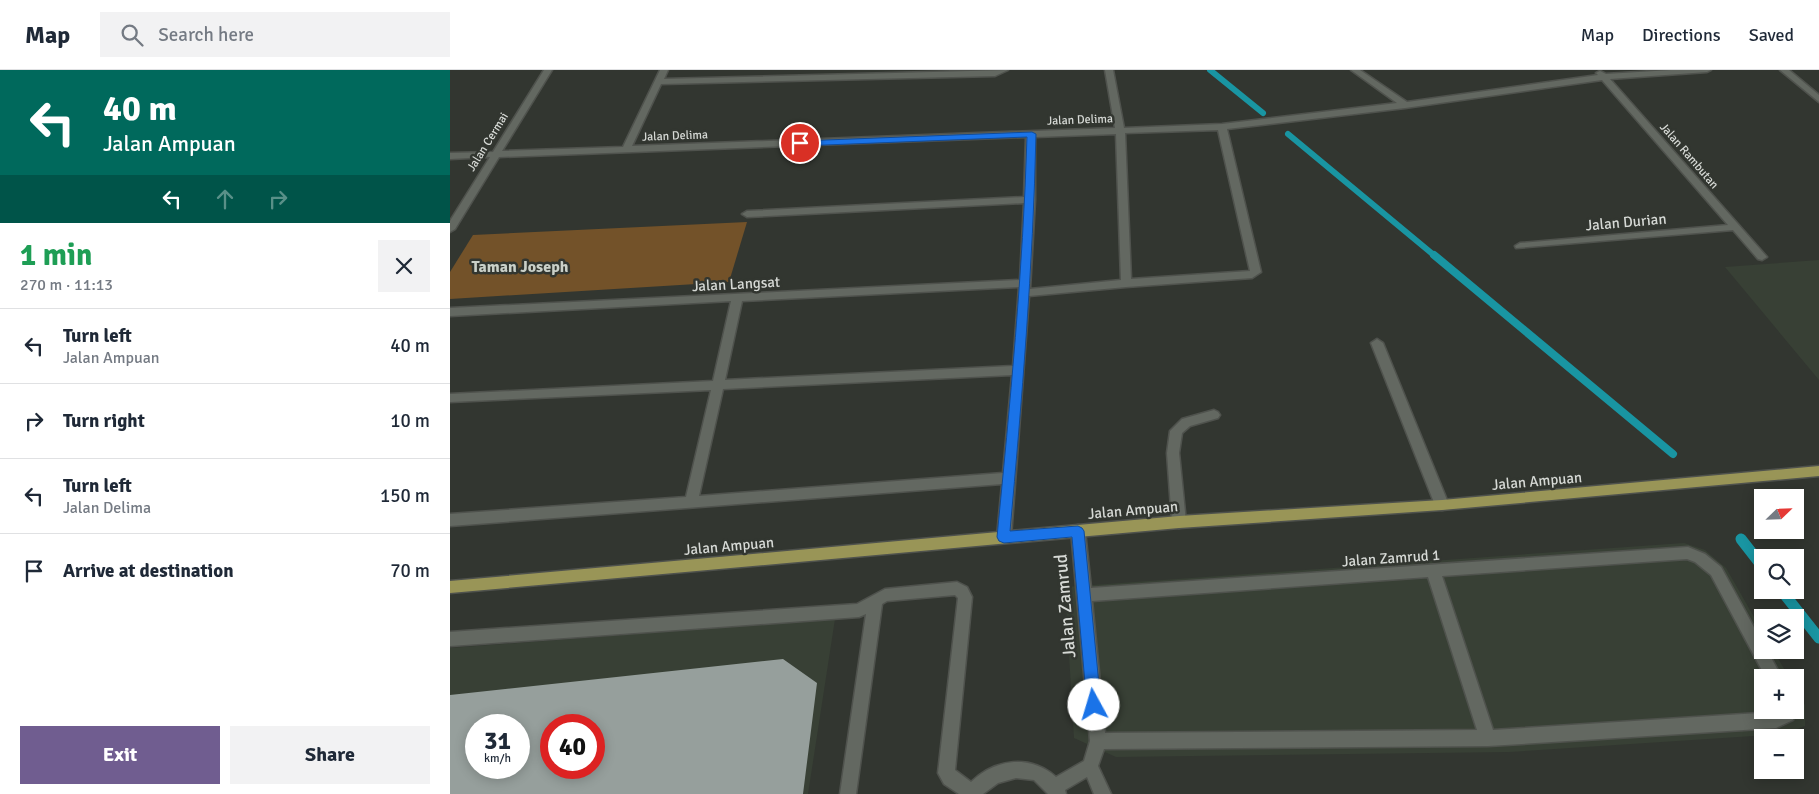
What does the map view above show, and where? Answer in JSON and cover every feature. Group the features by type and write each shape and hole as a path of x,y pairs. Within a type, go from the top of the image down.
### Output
{"main road":[{"name":"Jalan Ampuan","path":"450,587 1180,522 1442,505 1819,471"}],"street":[{"name":"Jalan Cermai","path":"450,228 548,70"},
{"path":"626,150 664,70"},
{"path":"658,82 995,74 1004,70"},
{"path":"1109,70 1120,131 1126,283"},
{"path":"1355,70 1405,105"},
{"name":"Jalan Delima","path":"450,156 1222,126 1405,105 1601,74 1707,70"},
{"path":"1784,70 1819,99"},
{"name":"Jalan Rambutan","path":"1601,74 1762,257"},
{"name":"Jalan Langsat","path":"450,312 1023,288 1252,275 1256,272 1222,126"},
{"path":"1004,537 1019,370 1030,200 1032,134"},
{"path":"747,214 1030,200"},
{"name":"Jalan Durian","path":"1520,246 1735,228"},
{"path":"691,503 737,299"},
{"path":"1377,343 1442,505"},
{"path":"450,398 1019,370"},
{"path":"1180,522 1173,453 1176,431 1186,422 1214,415"},
{"path":"450,520 1009,478"},
{"name":"Jalan Zamrud","path":"1078,531 1098,742 1090,766"},
{"name":"Jalan Zamrud 1","path":"1084,594 1688,553 1700,558 1716,571 1769,669"},
{"path":"1433,571 1488,738"},
{"path":"450,640 858,610 885,595 957,588 965,597 946,773 972,794 983,781 998,772 1014,769 1029,770 1043,776 1056,791 1090,766 1103,794"},
{"path":"848,794 875,601"},
{"path":"1098,742 1488,738 1778,719"}],"shaded area":[{"path":"747,222 729,282 450,299 450,272 473,235"},
{"path":"1819,260 1819,380 1725,267"},
{"path":"1684,543 1705,550 1726,568 1754,617 1754,659 1778,659 1784,669 1754,669 1754,719 1804,719 1804,703 1805,726 1797,729 1754,729 1754,736 1509,752 1116,757 1074,738 1065,587"},
{"path":"835,619 808,794 450,794 450,648"}],"building":[{"path":"783,659 817,683 803,794 450,794 450,695"}],"waterway":[{"path":"1210,70 1263,113"},
{"path":"1288,134 1435,256"},
{"path":"1434,255 1673,454"},
{"path":"1741,539 1754,556"},
{"path":"1788,599 1819,638"}],"district":[{"name":"Taman Joseph","path":"520,267"}],"route":[{"path":"800,143 1032,134 1030,200 1019,370 1004,537 1078,531 1094,705"}]}
